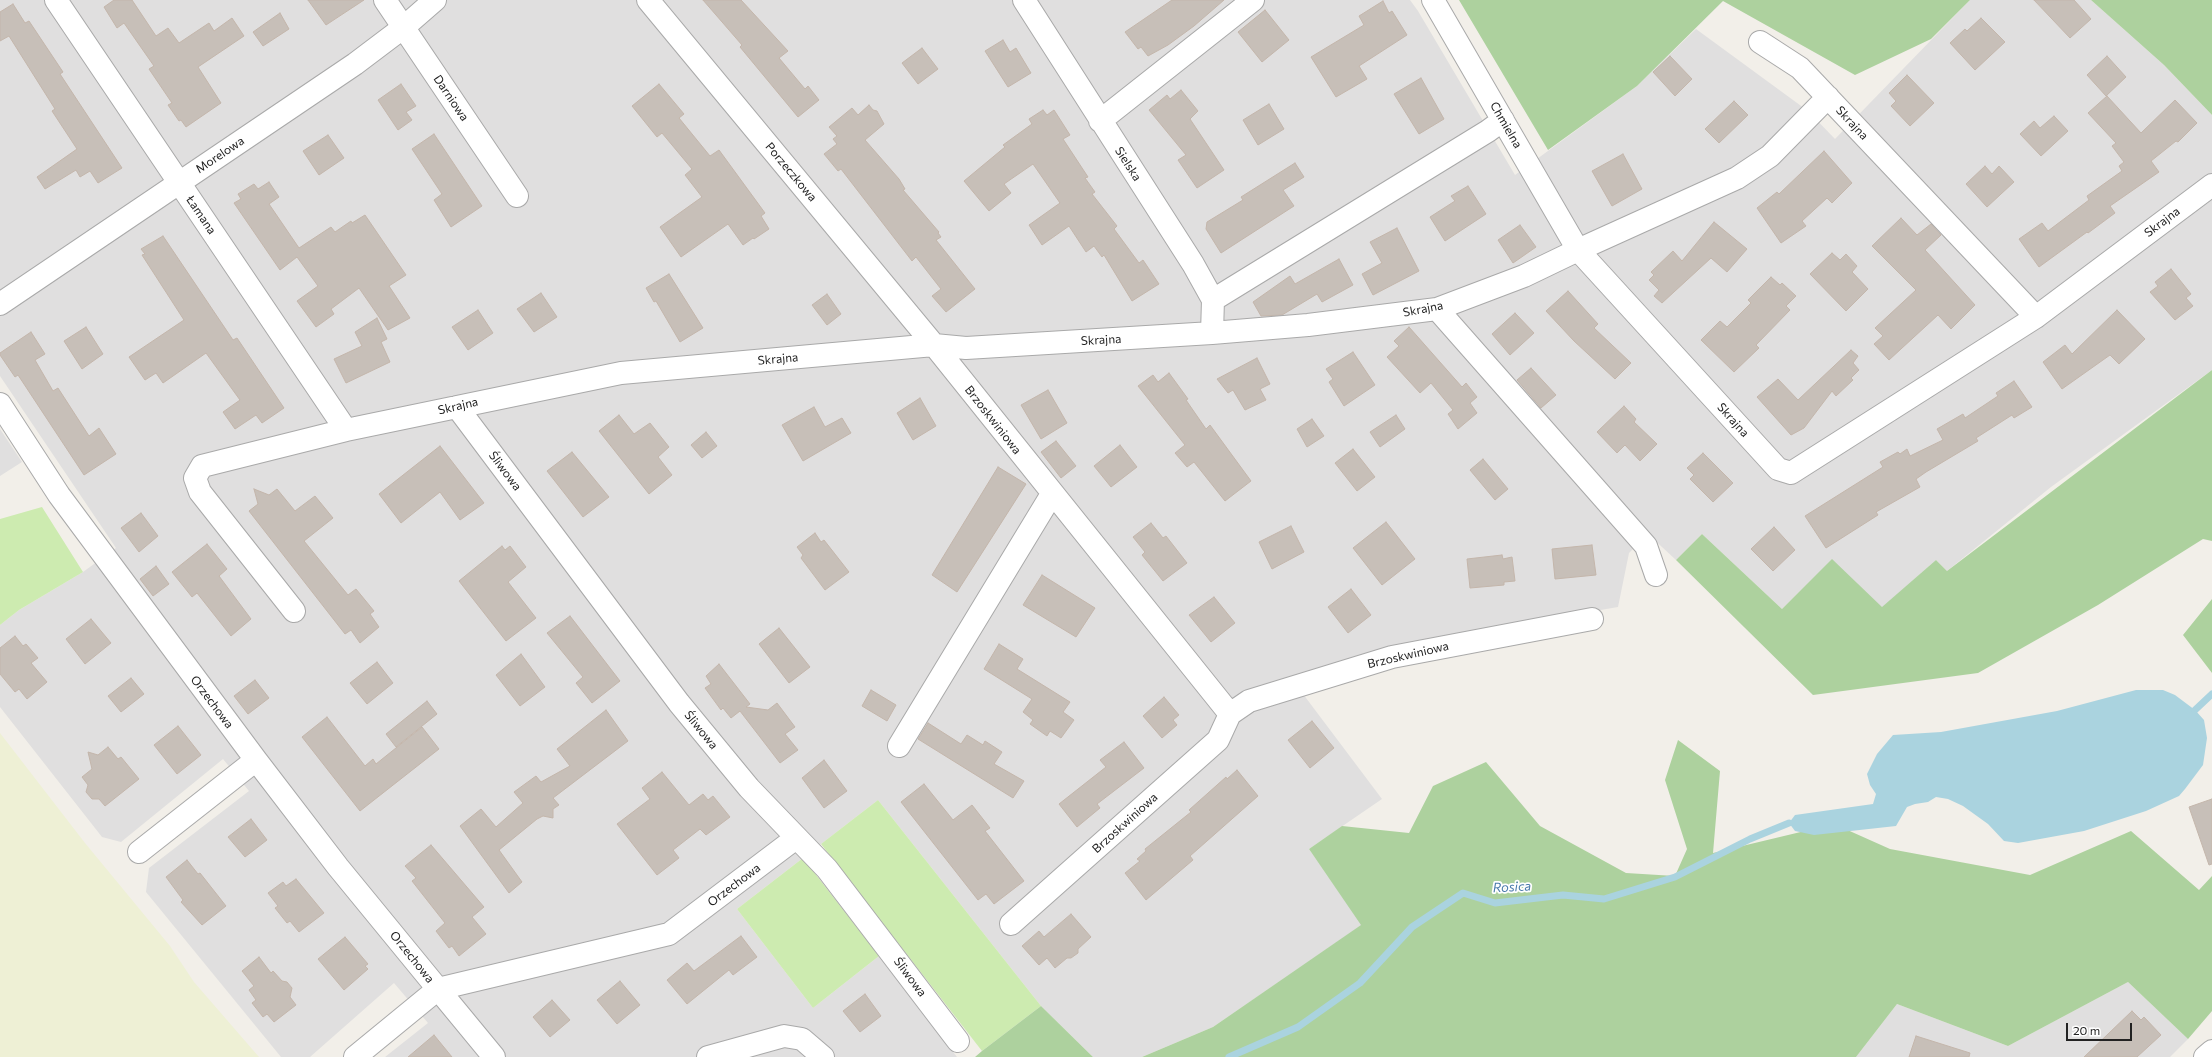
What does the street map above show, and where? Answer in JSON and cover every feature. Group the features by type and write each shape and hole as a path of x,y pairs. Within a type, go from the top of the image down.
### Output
{"street":[{"name":"Łamana","path":"56,0 346,430"},
{"name":"Darniowa","path":"385,0 517,196"},
{"name":"Morelowa","path":"0,304 355,64 404,27 435,0"},
{"name":"Porzeczkowa","path":"648,0 934,345"},
{"name":"Sielska","path":"1024,0 1100,121 1193,264 1213,300"},
{"path":"1100,121 1253,0"},
{"name":"Chmielna","path":"1433,0 1578,250"},
{"name":"Skrajna","path":"1760,42 1800,68 2036,317"},
{"path":"1578,250 1737,178 1770,156 1828,97"},
{"path":"1212,333 1213,300 1488,131 1503,120"},
{"name":"Skrajna","path":"294,611 200,492 195,478 202,466 346,430 621,373 934,345 966,348 1212,333 1308,325 1437,309 1524,276 1578,250 1778,469 1791,473 2036,317 2212,185"},
{"path":"1437,309 1646,546 1656,575"},
{"name":"Brzoskwiniowa","path":"934,345 1230,714"},
{"name":"Orzechowa","path":"0,404 59,495 256,760 338,866 494,1057"},
{"name":"Śliwowa","path":"457,407 679,703 749,788 827,869 958,1041"},
{"path":"899,746 1052,494"},
{"name":"Brzoskwiniowa","path":"1011,924 1218,740 1230,714 1256,699 1392,657 1592,619"},
{"path":"139,852 256,760"},
{"name":"Orzechowa","path":"438,989 669,934 796,838"},
{"path":"355,1057 438,989"},
{"path":"708,1057 784,1036 802,1039 823,1057"},
{"path":"2205,1057 2212,1051"}],"shaded area":[{"path":"0,0 1410,0 1418,11 1515,175 1637,86 1696,29 1808,111 1835,139 1970,0 2091,0 2164,65 2212,115 2212,370 2051,487 1947,571 1936,560 1882,608 1832,560 1782,609 1702,534 1676,560 1648,534 1629,553 1618,607 1554,618 1291,678 1382,799 1309,849 1362,925 1213,1027 1142,1057 1093,1057 1041,1006 878,800 737,909 813,1008 879,956 957,1057 385,1057 428,1023 394,983 310,1057 281,1057 146,892 149,868 249,791 223,759 121,842 102,837 0,707 0,625 19,610 83,572 116,548 0,376"},
{"path":"0,429 22,462 0,476"},
{"path":"2128,982 2188,1039 2170,1057 1856,1057 1897,1004 2008,1046"}],"green space":[{"path":"1459,0 1970,0 1931,39 1855,75 1723,1 1637,86 1548,150"},
{"path":"2091,0 2212,0 2212,115 2164,65"},
{"path":"2212,370 2212,541 2203,539 2098,605 1978,673 1813,695 1676,560 1702,534 1782,609 1832,559 1882,607 1936,560 1947,571"},
{"path":"42,507 83,572 19,610 0,625 0,519"},
{"path":"2212,599 2212,673 2183,635"},
{"path":"0,733 85,843 170,946 194,982 259,1057 0,1057"},
{"path":"1678,740 1720,771 1713,853 1834,824 1890,849 2030,875 2131,831 2199,890 2212,876 2212,1011 2188,1039 2128,982 2008,1046 1897,1004 1856,1057 1142,1057 1213,1027 1361,925 1309,849 1342,826 1409,833 1433,786 1486,762 1540,826 1626,873 1675,876 1687,849 1665,780"},
{"path":"878,800 1041,1006 982,1051 821,844"},
{"path":"803,858 879,956 813,1008 737,909"},
{"path":"1041,1006 1093,1057 975,1057 982,1051"}],"water":[{"path":"2136,690 2163,690 2175,695 2195,710 2204,720 2207,738 2203,765 2185,789 2179,796 2146,811 2084,831 2018,843 2004,841 1988,824 1963,806 1948,799 1936,797 1928,802 1907,807 1896,826 1814,835 1795,831 1789,823 1795,815 1873,804 1876,794 1870,785 1867,774 1877,754 1893,735 1941,732 2057,711"}],"building":[{"path":"114,0 132,0 156,36 168,28 179,43 209,23 214,31 232,18 244,36 198,67 221,103 186,127 181,120 179,121 168,105 172,103 149,69 154,66 124,23 117,28 104,7"},
{"path":"308,0 364,0 326,25"},
{"path":"703,0 741,0 788,51 779,58 805,89 808,86 819,100 798,117 740,47 742,45"},
{"path":"1172,0 1224,0 1194,26 1168,45 1148,56 1141,47 1138,49 1125,32"},
{"path":"2034,0 2074,0 2091,19 2070,38"},
{"path":"1383,1 1389,13 1392,11 1407,35 1359,66 1367,79 1336,97 1311,57 1364,25 1359,16"},
{"path":"13,4 25,23 29,21 63,72 60,74 122,168 98,183 90,171 80,177 76,170 45,189 37,177 77,149 52,111 55,109 9,36 0,41 0,12"},
{"path":"1265,10 1289,40 1262,62 1238,32"},
{"path":"280,13 289,29 263,46 253,32"},
{"path":"1981,18 2005,42 1975,70 1950,43 1965,29 1967,31"},
{"path":"1003,40 1010,52 1016,48 1031,73 1008,87 985,51"},
{"path":"922,48 938,69 918,84 902,63"},
{"path":"1670,56 1692,79 1675,96 1653,72"},
{"path":"2107,56 2126,77 2106,96 2087,75"},
{"path":"1907,75 1934,103 1910,126 1891,106 1896,101 1889,93"},
{"path":"1421,78 1444,119 1419,134 1394,94"},
{"path":"401,84 416,106 406,112 412,120 398,130 378,100"},
{"path":"659,84 684,114 679,118 710,156 719,150 765,213 761,216 769,229 743,245 728,224 681,257 660,227 702,197 685,175 692,169 662,133 657,137 632,106"},
{"path":"1181,90 1198,111 1190,119 1224,170 1197,188 1178,160 1186,155 1149,110 1167,95 1170,99"},
{"path":"2107,96 2141,133 2175,100 2197,123 2178,142 2176,141 2151,161 2159,172 2110,206 2115,213 2039,267 2019,239 2042,223 2048,231 2089,200 2087,196 2122,171 2119,166 2124,162 2112,146 2116,143 2088,113"},
{"path":"1734,101 1748,115 1719,143 1705,129"},
{"path":"1269,104 1284,129 1258,145 1243,120"},
{"path":"869,105 873,110 877,111 884,124 865,140 899,179 905,189 903,190 939,232 938,233 941,237 936,240 975,289 946,312 932,296 941,289 916,257 912,261 841,169 838,171 824,154 837,144 833,139 837,136 829,127 852,108 858,115"},
{"path":"1043,110 1047,115 1054,110 1070,135 1063,139 1088,177 1085,178 1095,192 1092,194 1117,226 1114,229 1139,263 1143,260 1159,284 1132,301 1104,255 1102,257 1094,246 1086,252 1069,226 1042,245 1029,225 1060,203 1033,164 1004,184 1011,193 989,211 964,181 1005,147 1003,145 1032,124 1029,119"},
{"path":"2054,116 2068,131 2041,156 2020,134 2034,121 2040,128"},
{"path":"434,134 482,206 451,227 434,200 442,194 412,149"},
{"path":"328,135 344,158 319,175 303,151"},
{"path":"1824,151 1852,183 1832,203 1827,198 1802,221 1806,226 1781,243 1757,208 1777,192 1779,194"},
{"path":"1623,154 1642,189 1612,206 1592,171"},
{"path":"1295,163 1304,177 1283,190 1294,206 1221,253 1206,229 1207,222 1243,200 1241,197"},
{"path":"1985,166 1992,174 1999,166 2014,182 1987,207 1966,184"},
{"path":"269,182 279,197 269,204 299,248 331,227 335,232 351,221 352,223 365,215 406,275 389,286 410,318 388,330 359,288 331,309 334,314 316,327 297,301 318,286 297,257 280,270 234,203 241,199 238,194 254,184 258,189"},
{"path":"1468,186 1486,214 1445,241 1430,217 1455,201 1451,196"},
{"path":"1901,218 1917,235 1931,224 1941,235 1925,250 1975,305 1951,329 1938,315 1889,360 1874,344 1883,336 1875,328 1916,290 1872,246"},
{"path":"1714,222 1747,249 1727,272 1711,258 1662,303 1654,296 1659,290 1649,280 1654,275 1651,272 1673,251 1682,261"},
{"path":"1520,225 1536,247 1513,263 1498,240"},
{"path":"1397,228 1419,271 1373,295 1362,274 1382,263 1370,242"},
{"path":"163,236 233,340 237,338 284,408 262,423 256,415 235,429 223,412 240,400 206,353 163,383 156,373 145,380 129,357 184,320 142,255 145,254 141,249"},
{"path":"1832,253 1840,260 1846,254 1857,266 1852,272 1868,289 1846,311 1810,274"},
{"path":"1339,259 1353,285 1322,302 1317,294 1282,315 1261,316 1253,302 1290,276 1295,284"},
{"path":"2171,269 2191,294 2186,298 2193,306 2175,320 2150,292 2158,286 2155,282"},
{"path":"669,274 703,328 680,342 656,301 654,302 646,288"},
{"path":"1771,277 1780,285 1782,283 1796,296 1786,306 1790,310 1756,345 1759,348 1734,372 1701,340 1720,321 1727,327 1751,303 1748,300"},
{"path":"1568,291 1598,324 1594,328 1631,363 1615,379 1574,341 1546,311"},
{"path":"541,293 557,317 534,332 517,309"},
{"path":"827,294 841,314 827,325 812,305"},
{"path":"478,310 493,333 468,350 452,327"},
{"path":"2117,310 2145,339 2119,364 2110,355 2062,389 2043,362 2065,345 2072,354"},
{"path":"1515,313 1534,333 1510,355 1492,334"},
{"path":"377,318 387,339 381,342 390,362 346,383 334,359 362,346 355,332"},
{"path":"86,327 103,354 82,369 64,341"},
{"path":"1409,327 1462,387 1466,383 1477,397 1470,403 1477,413 1458,429 1448,414 1453,410 1431,383 1420,393 1387,357 1399,346 1394,341"},
{"path":"31,332 45,354 35,360 53,391 58,388 89,436 99,428 116,454 84,475 18,375 15,377 0,355 0,353"},
{"path":"1851,350 1858,356 1853,363 1859,370 1851,378 1853,380 1836,396 1832,391 1804,428 1791,435 1757,397 1778,379 1798,400"},
{"path":"1353,352 1375,385 1344,406 1329,382 1333,379 1326,369"},
{"path":"1257,358 1270,384 1260,389 1266,400 1245,410 1233,390 1228,393 1217,379"},
{"path":"1531,368 1556,395 1541,408 1517,380"},
{"path":"1169,373 1188,399 1186,400 1206,429 1210,425 1251,481 1225,501 1194,462 1187,467 1175,453 1185,445 1138,386 1153,375 1158,382"},
{"path":"2014,381 2032,407 2014,418 2012,415 1976,438 1978,441 1926,472 1916,479 1920,487 1876,512 1878,515 1826,548 1805,516 1883,467 1880,462 1898,452 1900,454 1907,449 1910,456 1943,440 1937,429 1963,414 1965,418 1998,396 1996,393"},
{"path":"1048,390 1067,423 1041,439 1021,405"},
{"path":"920,398 936,426 913,440 897,413"},
{"path":"1624,406 1636,419 1634,422 1657,444 1640,461 1625,445 1617,453 1597,432"},
{"path":"814,407 825,427 842,418 851,433 803,461 782,425"},
{"path":"619,415 634,434 650,423 669,447 658,457 672,475 649,494 599,431"},
{"path":"1396,415 1405,429 1380,447 1370,432"},
{"path":"1312,419 1324,436 1307,447 1297,429"},
{"path":"706,432 717,446 702,458 691,445"},
{"path":"1056,441 1076,466 1061,478 1041,452"},
{"path":"1120,445 1137,467 1111,487 1094,466"},
{"path":"440,446 484,503 460,520 440,492 401,523 379,494"},
{"path":"1353,449 1375,477 1357,491 1335,463"},
{"path":"572,452 609,497 583,517 547,471"},
{"path":"1703,453 1733,483 1713,502 1690,479 1694,475 1687,468"},
{"path":"1483,459 1508,489 1495,500 1470,470"},
{"path":"998,467 1026,484 957,592 932,575"},
{"path":"254,489 269,495 277,489 295,511 315,496 333,518 304,541 348,595 356,589 374,611 370,614 379,627 360,643 351,630 345,634 249,511 258,504"},
{"path":"141,513 158,536 139,552 121,528"},
{"path":"1386,522 1415,559 1382,585 1353,548"},
{"path":"1151,523 1163,538 1166,536 1187,563 1163,581 1142,555 1145,552 1133,537"},
{"path":"1291,526 1304,552 1272,569 1259,542"},
{"path":"1774,527 1795,550 1773,571 1751,549"},
{"path":"815,533 821,542 824,540 849,572 825,590 801,558 803,555 797,547"},
{"path":"207,544 227,569 219,576 251,619 231,636 197,593 192,597 172,572"},
{"path":"1592,545 1596,575 1555,579 1552,549"},
{"path":"502,546 505,550 510,546 526,567 508,582 536,618 506,641 459,581"},
{"path":"1502,555 1503,559 1512,557 1515,581 1504,582 1504,585 1470,588 1467,559"},
{"path":"156,566 169,584 153,596 140,579"},
{"path":"1042,575 1095,608 1076,637 1023,605"},
{"path":"1351,589 1371,615 1348,633 1328,607"},
{"path":"1214,597 1235,623 1211,642 1189,615"},
{"path":"570,616 620,681 592,703 576,683 583,677 547,633"},
{"path":"91,619 111,643 85,664 66,639"},
{"path":"779,628 810,667 789,683 759,644"},
{"path":"15,636 23,646 26,644 38,658 31,663 47,682 27,699 19,689 15,692 0,674 0,648"},
{"path":"999,644 1023,659 1017,669 1070,702 1063,712 1074,720 1061,738 1050,731 1047,736 1030,724 1033,720 1023,712 1032,699 984,669"},
{"path":"521,654 545,687 520,706 496,675"},
{"path":"377,662 393,683 367,704 350,683"},
{"path":"719,664 750,704 746,707 768,710 777,703 795,727 785,734 798,750 780,763 740,711 731,718 723,708 721,710 705,688 711,684 706,676"},
{"path":"131,678 144,694 121,712 108,696"},
{"path":"255,680 269,698 248,714 234,696"},
{"path":"871,690 896,705 887,721 862,706"},
{"path":"1164,697 1179,715 1173,720 1177,725 1162,738 1143,716"},
{"path":"427,701 437,714 396,747 386,734"},
{"path":"606,710 628,741 553,798 559,805 553,809 553,818 543,816 537,819 499,850 522,882 509,893 460,826 481,809 496,827 523,803 514,792 536,776 541,782 570,766 557,749"},
{"path":"327,717 365,766 373,759 376,764 422,727 439,749 360,811 302,737"},
{"path":"1312,721 1334,748 1310,768 1288,740"},
{"path":"928,723 961,744 967,735 983,745 985,741 1002,752 994,764 1024,781 1013,798 918,739"},
{"path":"178,726 201,755 177,774 154,745"},
{"path":"1124,742 1144,768 1097,804 1100,808 1077,827 1059,804 1106,767 1100,760"},
{"path":"108,747 118,759 121,757 139,779 105,806 99,799 92,799 86,792 88,785 82,777 92,769 88,752 98,755"},
{"path":"824,760 847,791 824,808 802,778"},
{"path":"1237,770 1258,796 1190,856 1193,860 1146,900 1125,873 1140,861 1137,859 1146,851 1145,849 1191,812 1189,810 1226,777 1227,779"},
{"path":"662,772 689,805 703,794 708,800 713,796 730,817 706,835 700,829 673,850 679,858 657,875 617,824 650,799 642,788"},
{"path":"924,784 953,820 972,805 990,828 985,831 1024,881 994,904 986,894 978,900 901,802"},
{"path":"2212,799 2212,864 2209,865 2189,807"},
{"path":"251,819 267,840 245,857 228,837"},
{"path":"431,845 484,907 472,917 486,934 459,956 452,946 449,948 436,931 445,923 412,881 416,878 405,866"},
{"path":"187,860 198,874 200,873 226,906 202,925 181,902 183,900 166,877"},
{"path":"296,879 324,913 299,932 290,921 287,923 275,908 278,906 268,893 283,882 286,886"},
{"path":"1071,914 1091,937 1078,949 1078,953 1071,958 1067,958 1055,968 1047,958 1039,965 1022,946 1039,931 1044,937"},
{"path":"741,936 757,957 733,975 729,970 687,1004 667,980 687,963 694,971"},
{"path":"345,937 368,964 365,966 368,969 344,990 318,959"},
{"path":"259,957 271,973 273,971 282,981 287,982 292,988 290,997 296,1005 274,1022 267,1014 263,1017 252,1003 256,1000 249,990 254,986 242,971"},
{"path":"620,981 640,1005 617,1024 597,1000"},
{"path":"865,994 881,1016 860,1032 843,1011"},
{"path":"552,1000 570,1020 550,1037 533,1017"},
{"path":"2132,1011 2141,1020 2144,1017 2161,1035 2137,1057 2084,1057"},
{"path":"434,1035 452,1057 408,1057"},
{"path":"1916,1036 1970,1053 1969,1057 1909,1057"}],"waterway":[{"name":"Rosica","path":"2195,710 2212,694"},
{"name":"Rosica","path":"1229,1057 1298,1027 1360,983 1412,927 1463,893 1495,903 1563,895 1604,899 1675,877 1750,839 1789,823"}]}
